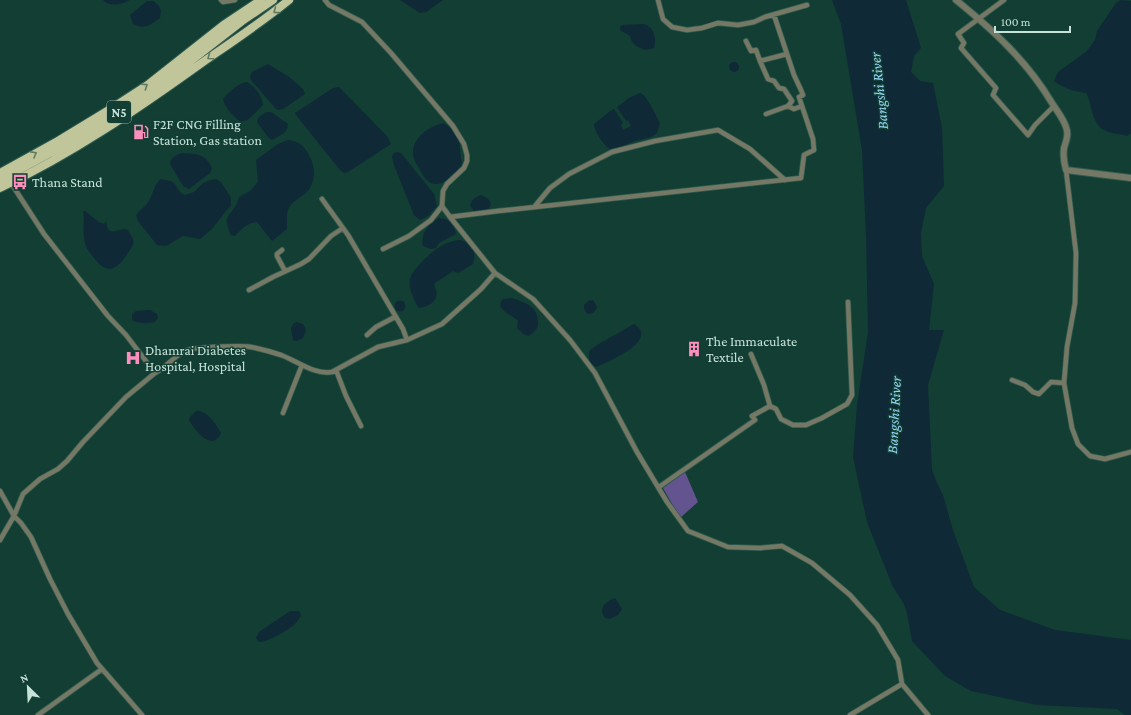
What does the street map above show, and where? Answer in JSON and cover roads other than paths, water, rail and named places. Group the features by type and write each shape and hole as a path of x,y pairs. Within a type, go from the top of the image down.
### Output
{"highway":[{"name":"N5","path":"0,188 76,147 155,96 290,0"},
{"name":"N5","path":"0,173 58,141 109,110 149,84 227,27 267,1"},
{"name":"N5","path":"0,180 74,140 137,101 166,80 227,27"}],"street":[{"path":"221,0 223,2 235,0"},
{"path":"325,0 329,5 362,22 391,53 453,126 464,144 467,155 467,161 464,168 447,184 443,191 442,206 431,220 419,229 383,249"},
{"path":"658,0 663,19 672,27 687,30 702,28 718,22 738,25 754,22 807,5"},
{"path":"956,0 996,34 1027,66 1044,89 1064,122 1068,135 1064,149 1076,253 1075,303 1066,347 1064,383 1072,428 1078,444 1090,456 1105,459 1131,452"},
{"path":"1004,0 958,34 964,43 961,48 996,88 993,95 1028,135 1035,125 1054,106"},
{"path":"450,218 535,206 801,178 804,155 814,150 814,139 802,106 800,97 803,96 794,75 774,15"},
{"path":"746,41 751,51 756,50 768,79 774,81 779,88 784,89 792,101 788,106 766,114"},
{"path":"760,61 787,54"},
{"path":"788,106 794,109 802,106"},
{"path":"535,206 550,188 569,174 612,152 655,141 718,130 750,149 785,180"},
{"path":"1066,170 1131,178"},
{"path":"11,183 44,234 108,316 126,335 154,373"},
{"path":"322,199 343,228 403,329 407,340"},
{"path":"442,206 495,273 533,299 570,340 595,373 659,488 688,531 728,547 760,548 782,546 818,568 850,595 877,626 898,660 902,684 928,715"},
{"path":"249,290 304,263 327,239 343,228"},
{"path":"282,250 277,254 277,256 285,271"},
{"path":"0,540 14,516 23,494 40,479 58,469 67,461 126,397 154,373 187,350 251,346 281,355 302,365 327,373 336,370 378,347 407,340 449,320 495,273"},
{"path":"751,354 764,385 770,406 776,409 781,418 793,425 806,425 822,418 847,404 852,395 848,302"},
{"path":"367,335 376,327 396,317"},
{"path":"283,413 302,365"},
{"path":"336,370 346,396 361,426"},
{"path":"1012,380 1025,385 1033,392 1039,394 1051,382 1064,383"},
{"path":"659,488 755,420 752,416 770,406"},
{"path":"0,491 14,516 31,537 68,614 97,663 142,715"},
{"path":"38,715 102,669"},
{"path":"850,715 902,684"}],"water":[{"path":"103,0 130,0 113,5"},
{"path":"400,0 443,0 426,12 420,13"},
{"name":"Bangshi River","path":"832,0 906,0 921,48 914,56 911,72 920,81 933,83 942,128 944,186 926,208 921,233 922,256 934,284 929,330 944,330 928,385 932,470 943,495 953,530 974,587 1000,610 1055,630 1131,640 1131,715 1125,715 1117,709 1037,705 971,691 945,676 912,641 904,604 893,587 867,522 853,457 857,405 868,332 866,236 862,150 841,24"},
{"path":"1121,0 1131,1 1131,133 1127,136 1108,132 1101,128 1095,120 1086,93 1069,89 1054,81 1058,72 1087,51 1095,40 1097,31 1116,3"},
{"path":"147,1 154,1 159,6 161,11 160,18 144,27 133,24 130,15"},
{"path":"643,24 650,27 654,33 654,48 645,50 636,46 632,42 630,36 620,30 622,25"},
{"path":"732,62 736,62 739,67 736,72 732,72 729,69 729,65"},
{"path":"268,64 289,77 303,89 305,94 283,109 276,109 251,80 250,76 252,72"},
{"path":"247,82 258,92 263,105 249,119 241,122 230,112 223,99 237,86"},
{"path":"339,87 387,136 391,144 348,172 344,173 340,170 295,113 333,88"},
{"path":"640,93 649,102 660,123 657,133 651,137 635,141 612,150 609,149 600,139 594,124 614,109 623,123 621,125 623,130 631,126 617,107 629,98"},
{"path":"266,112 271,112 288,124 285,132 272,140 257,122 258,118"},
{"path":"444,123 455,133 459,141 462,164 455,173 445,181 440,184 435,184 425,178 415,162 413,153 416,142 423,133 434,126"},
{"path":"288,140 301,144 305,149 313,165 314,175 312,185 306,193 293,202 289,207 287,214 287,229 272,241 257,222 247,225 235,236 231,235 228,228 227,218 237,203 239,197 250,191 258,182 256,160 278,144"},
{"path":"396,152 401,153 434,194 437,206 428,216 420,220 414,215 394,165 392,157"},
{"path":"182,153 200,155 206,159 212,168 210,173 189,189 183,186 170,164 173,158"},
{"path":"161,179 174,183 180,192 185,195 194,192 203,183 216,179 221,182 231,198 231,206 212,229 200,239 183,236 166,246 157,245 138,221 136,215 149,201 155,186"},
{"path":"481,195 489,200 491,205 484,211 474,211 470,205 474,198"},
{"path":"83,211 99,222 104,224 106,221 107,226 111,231 127,229 131,235 133,245 117,266 107,268 101,265 88,249 84,239"},
{"path":"439,218 446,219 450,222 454,227 456,234 439,243 436,248 431,249 423,246 422,242 426,229"},
{"path":"459,240 467,243 472,248 474,252 473,264 458,273 453,271 435,283 434,285 437,294 434,301 424,307 419,308 413,298 410,286 412,274 423,261 437,249 447,243"},
{"path":"512,298 530,306 536,313 538,323 537,327 529,336 517,328 518,321 505,312 500,306 503,299"},
{"path":"400,300 404,302 406,306 404,310 400,312 396,310 394,306 396,302"},
{"path":"593,300 597,307 594,312 587,314 584,309 584,305 588,301"},
{"path":"150,310 157,314 158,318 156,321 144,323 132,320 132,315 136,311"},
{"path":"297,322 303,324 306,330 303,338 297,341 293,340 291,328 294,323"},
{"path":"634,324 640,330 641,337 629,350 596,367 589,361 589,351"},
{"path":"196,411 204,413 214,422 221,433 217,439 213,441 204,438 195,429 189,420"},
{"path":"615,598 622,609 618,615 610,619 605,618 602,608 608,601"},
{"path":"290,611 299,611 301,615 294,625 272,638 259,642 256,638 259,632"}],"place":[{"name":"F2F CNG Filling Station, Gas station","path":"141,132"},
{"name":"Thana Stand","path":"20,182"},
{"name":"The Immaculate Textile","path":"694,349"},
{"name":"Dhamrai Diabetes Hospital, Hospital","path":"133,358"}]}
